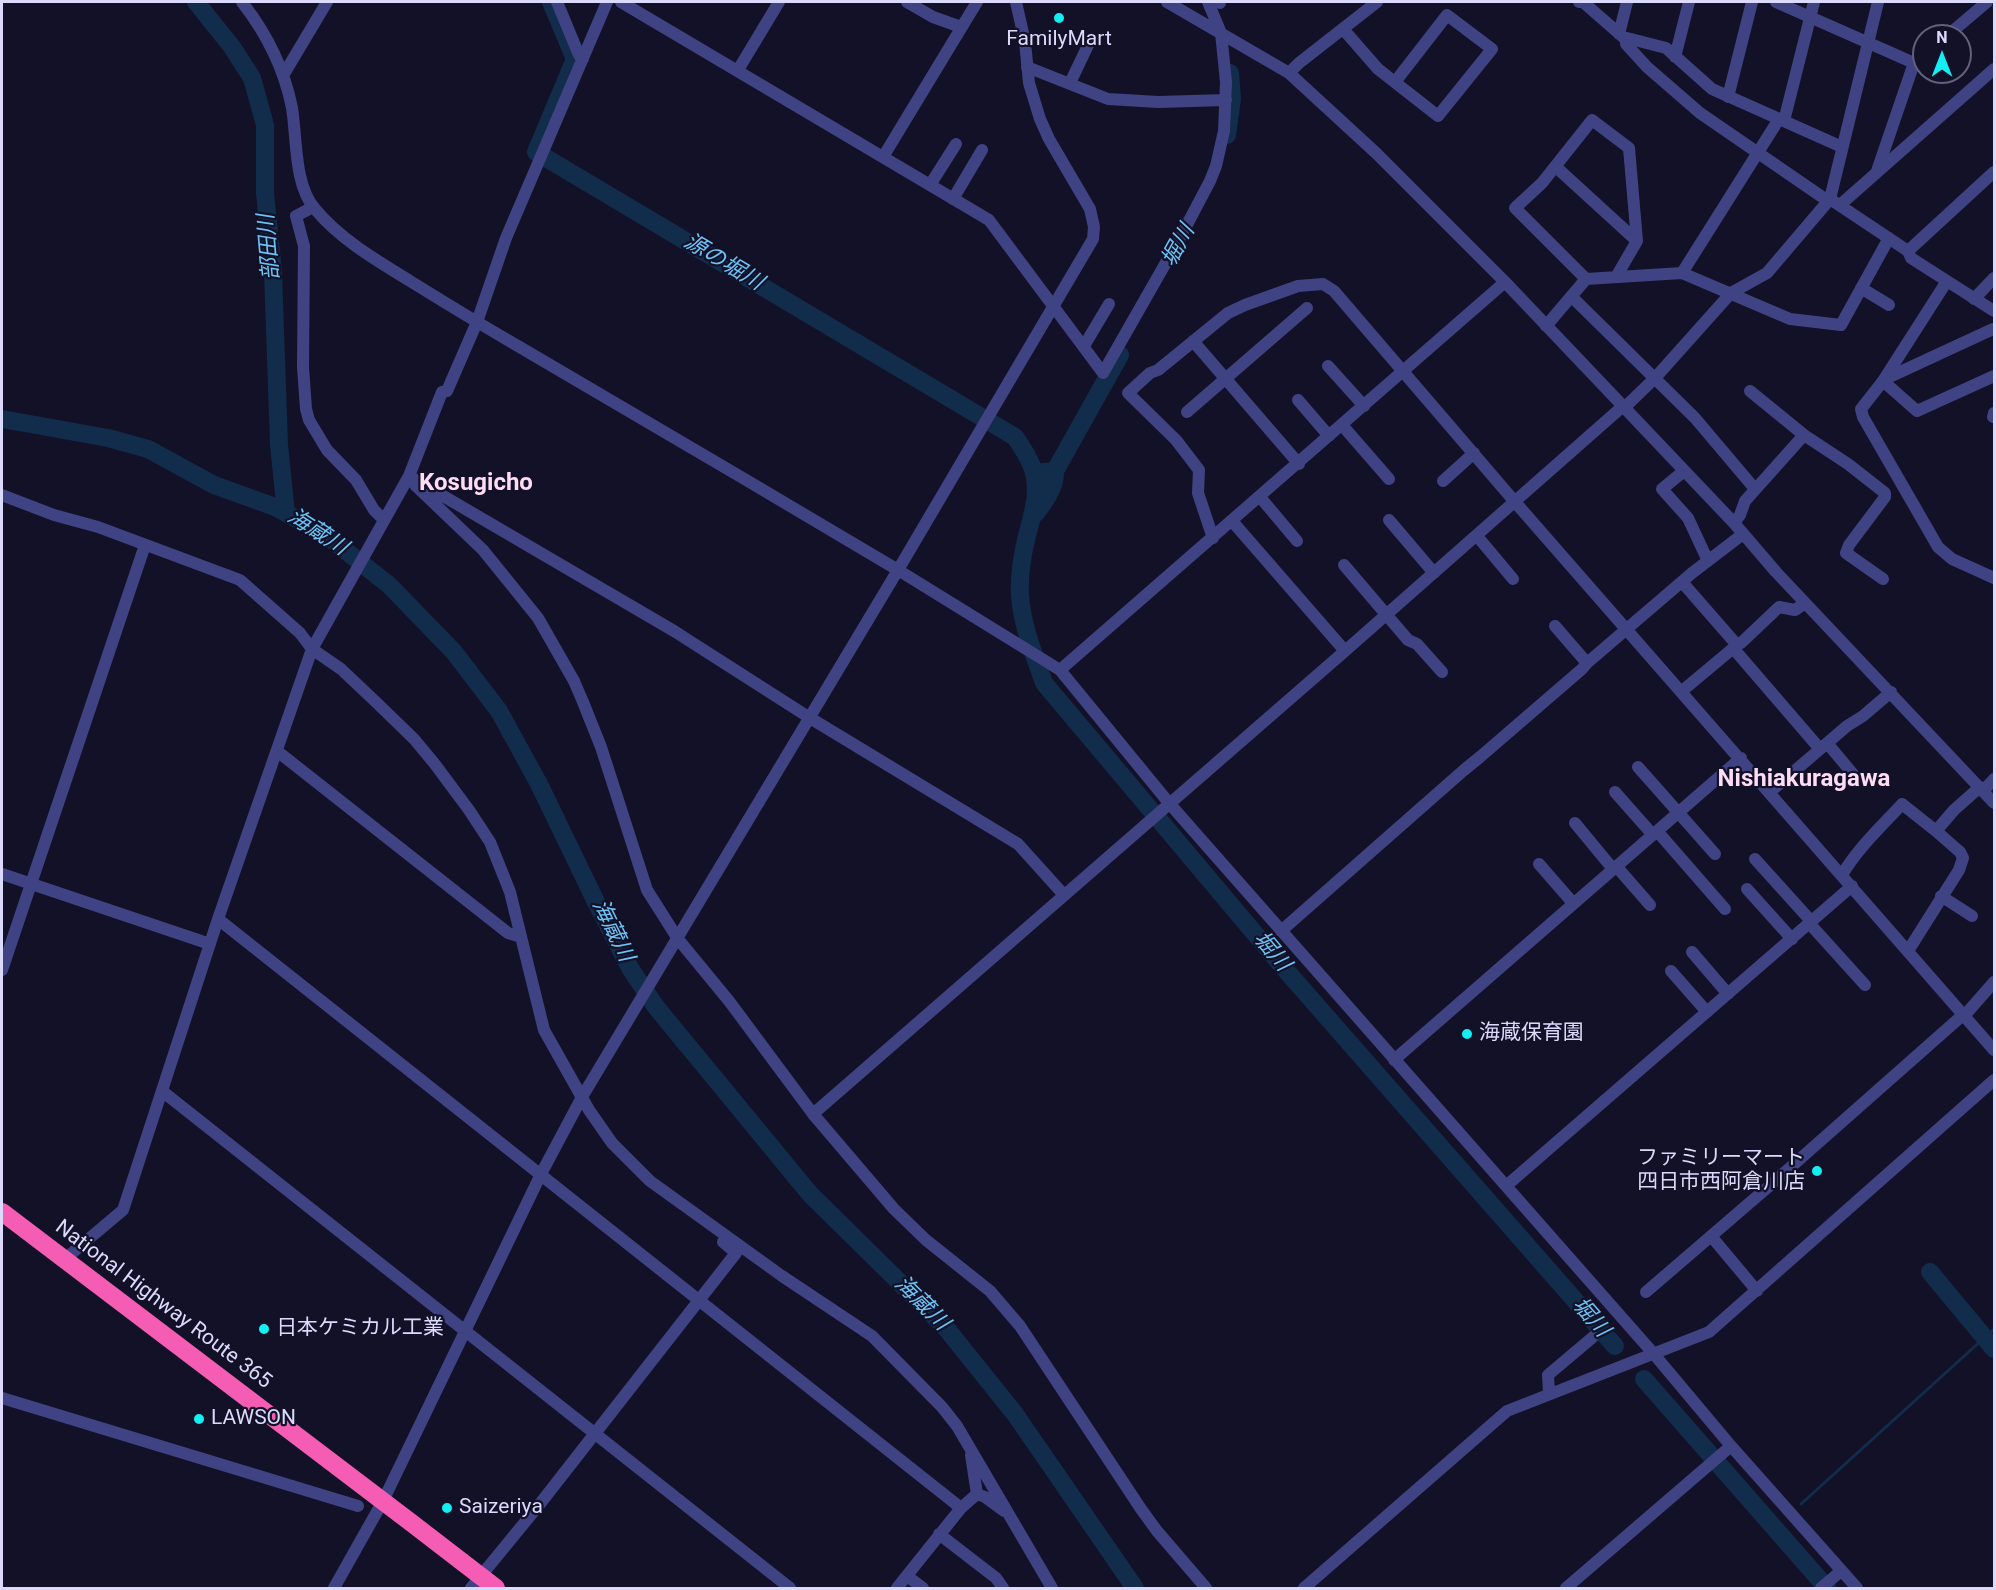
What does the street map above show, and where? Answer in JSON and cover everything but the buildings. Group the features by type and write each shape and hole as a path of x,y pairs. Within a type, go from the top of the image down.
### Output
{"highway":[{"name":"National Highway Route 365","path":"2,1212 383,1501 475,1582 496,1588"}],"street":[{"path":"242,2 269,40 284,74 292,108 300,176 313,207 332,227 358,248 477,322 898,570 1060,670 1168,805 1653,1353 1728,1448 1838,1574 1857,1588"},
{"path":"284,74 327,2"},
{"path":"556,2 579,55 583,59"},
{"path":"65,1259 123,1210 218,919 312,649 409,476 442,392 447,391 477,322 506,238 607,2"},
{"path":"621,2 989,220 1103,373 1210,181 1222,144 1226,100 1224,35 1216,4"},
{"path":"738,70 779,2"},
{"path":"907,2 933,17 961,27"},
{"path":"883,157 976,2"},
{"path":"334,1588 383,1501 541,1174 582,1097 810,718 1093,239 1094,227 1090,209 1040,119 1029,83 1025,42 1016,2"},
{"path":"1167,2 1289,73 1384,161 1505,282 1995,803"},
{"path":"1289,73 1377,2"},
{"path":"1580,2 1583,2 1621,35 1647,67 1676,95 1700,113 1888,238 1908,252 1911,258 1995,311"},
{"path":"1621,35 1627,2"},
{"path":"1675,57 1689,2"},
{"path":"1728,97 1752,2"},
{"path":"1776,2 1868,41 1912,57"},
{"path":"1682,273 1758,152 1782,120 1814,2"},
{"path":"1832,202 1842,147 1878,2"},
{"path":"1961,24 1987,2"},
{"path":"1343,29 1378,69 1438,116 1492,49 1447,15 1395,82"},
{"path":"1621,35 1666,48 1712,90 1842,147"},
{"path":"1070,83 1091,39"},
{"path":"1026,66 1108,99 1158,102 1226,100"},
{"path":"813,1114 1623,407 1654,378 1731,293 1767,273 1832,202 1876,172 1995,69"},
{"path":"1876,172 1912,77"},
{"path":"1586,279 1515,208 1556,167 1592,120 1629,148 1637,241 1616,277"},
{"path":"930,185 956,144"},
{"path":"953,199 982,150"},
{"path":"1556,167 1637,241"},
{"path":"1908,252 1995,172"},
{"path":"313,207 296,216 304,246 303,366 306,409 309,420 327,450 362,486 382,521"},
{"path":"1546,326 1586,279 1682,273 1790,319 1840,325 1888,238"},
{"path":"1974,299 1995,278"},
{"path":"1947,280 1883,380 1861,409 1863,417 1938,547 1952,559 1995,578"},
{"path":"1060,670 1505,282"},
{"path":"1213,538 1198,494 1199,470 1176,440 1128,393 1150,373 1158,370 1228,313 1245,304 1291,287 1323,284 1334,291 1515,502 1995,1050"},
{"path":"1861,288 1890,305"},
{"path":"1572,297 1695,418 1755,489"},
{"path":"1084,346 1109,304"},
{"path":"1187,412 1307,308"},
{"path":"1883,380 1994,328"},
{"path":"1193,341 1299,464"},
{"path":"1329,366 1364,406"},
{"path":"1883,380 1917,411 1995,376"},
{"path":"1750,391 1804,435 1848,464 1885,493 1885,497 1849,545 1846,553 1883,579"},
{"path":"1298,400 1329,436"},
{"path":"1342,425 1389,479"},
{"path":"1734,523 1745,501 1804,435"},
{"path":"1443,481 1474,453"},
{"path":"1684,471 1662,489 1688,518 1708,561"},
{"path":"409,476 674,631 810,718 1018,844 1064,895"},
{"path":"409,476 416,486 483,550 538,618 574,681 583,702 607,767 646,890 678,939 729,1001 813,1114 894,1209 926,1240 990,1291 1020,1326 1146,1517 1206,1588"},
{"path":"2,495 54,515 98,527 240,580 300,633 312,649 341,669 414,739 470,810 490,842 503,873 544,1030 594,1117 620,1153 650,1181 782,1276 872,1336 942,1407 970,1448 1052,1588"},
{"path":"1260,497 1297,541"},
{"path":"1389,520 1434,573"},
{"path":"1232,521 1345,651"},
{"path":"1281,930 1587,663 1682,582 1743,534"},
{"path":"1477,536 1513,579"},
{"path":"2,970 145,545"},
{"path":"1344,565 1408,640 1417,644 1442,672"},
{"path":"1682,582 1735,646 1824,746 1853,774"},
{"path":"1682,691 1741,643 1779,607 1795,610 1805,603"},
{"path":"1555,626 1587,663"},
{"path":"1770,792 1891,692"},
{"path":"277,751 508,933 521,937"},
{"path":"1394,1060 1741,758"},
{"path":"1638,767 1715,854"},
{"path":"1936,831 1954,810 1995,779"},
{"path":"1615,792 1726,909"},
{"path":"1842,875 1850,862 1902,804 1960,852 1963,858 1959,870 1908,951"},
{"path":"1575,823 1650,905"},
{"path":"1755,860 1865,985"},
{"path":"1539,864 1573,903"},
{"path":"2,874 210,944"},
{"path":"1506,1186 1852,886"},
{"path":"1747,888 1792,939"},
{"path":"1941,896 1972,916"},
{"path":"218,919 961,1508"},
{"path":"1692,952 1728,994"},
{"path":"1671,971 1707,1012"},
{"path":"1646,1292 1964,1015 1993,987"},
{"path":"1304,1588 1507,1410 1709,1332 1995,1080"},
{"path":"162,1090 790,1588"},
{"path":"475,1582 595,1434 736,1253 694,1212"},
{"path":"1711,1236 1757,1290"},
{"path":"1549,1393 1548,1376 1593,1337"},
{"path":"2,1398 358,1506"},
{"path":"970,1448 977,1494"},
{"path":"1566,1588 1728,1448"},
{"path":"897,1588 961,1508 977,1494"},
{"path":"977,1494 985,1497 1011,1516"},
{"path":"939,1534 996,1578 1003,1588"},
{"path":"1821,1588 1838,1574"},
{"path":"907,1576 923,1588"}],"waterway":[{"name":"部田川","path":"196,2 232,47 252,78 265,125 265,193 273,272 279,445 286,513"},
{"name":"堀川","path":"551,2 575,59 536,152 1015,437 1031,463 1036,482 1034,507 1022,560 1020,595 1026,629 1044,683 1283,967 1615,1346"},
{"name":"堀川","path":"1227,135 1232,99 1230,73"},
{"name":"堀川","path":"1034,473 1055,471 1120,355"},
{"name":"海蔵川","path":"2,419 108,438 148,449 214,485 275,507 327,536 389,585 454,652 499,711 539,784 630,968 656,1007 810,1194 946,1328 1015,1414 1135,1588"},
{"name":"堀川","path":"1036,513 1052,488 1055,471"},
{"path":"1930,1272 1994,1349"},
{"path":"1801,1504 1994,1329"},
{"name":"堀川","path":"1644,1379 1827,1588"}],"place":[{"name":"FamilyMart","path":"1059,18"},
{"name":"海蔵保育園","path":"1467,1034"},
{"name":"ファミリーマート 四日市西阿倉川店","path":"1817,1171"},
{"name":"日本ケミカル工業","path":"264,1329"},
{"name":"LAWSON","path":"199,1419"},
{"name":"Saizeriya","path":"447,1508"}],"district":[{"name":"Kosugicho","path":"476,484"},
{"name":"Nishiakuragawa","path":"1804,780"}],"water label":[{"name":"源の堀川","path":"723,263"}]}
